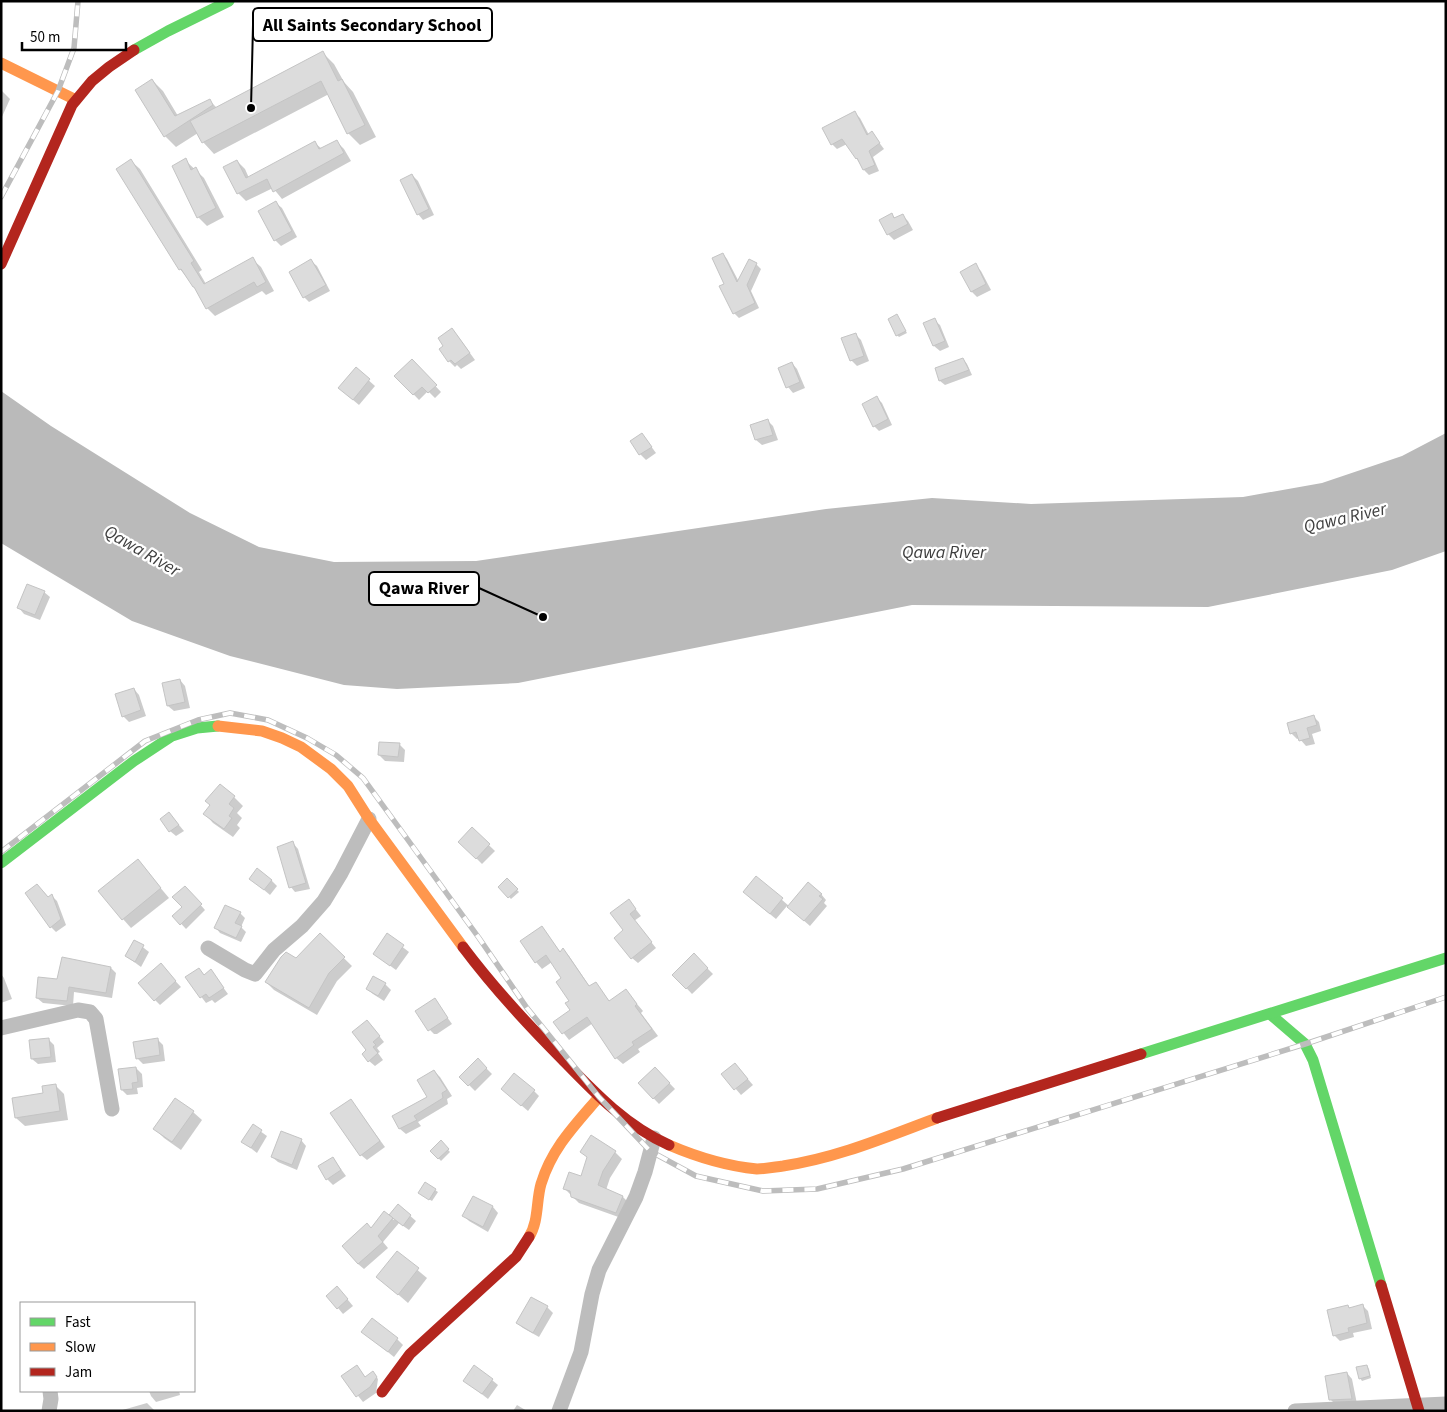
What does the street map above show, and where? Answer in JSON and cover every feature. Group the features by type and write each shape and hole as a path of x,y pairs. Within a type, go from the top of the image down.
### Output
{"street":[{"path":"1,264 62,125 76,100 95,80 126,56 159,36 229,1"},
{"path":"1,63 76,100"},
{"path":"1,863 134,761 172,736 197,728 219,726 262,731 282,738 301,746 331,769 348,786 369,819 450,931 534,1031 600,1097 626,1119 654,1138 685,1152 720,1163 759,1169 808,1162 854,1149 942,1116 1446,958"},
{"path":"208,948 255,974 274,950 302,926 324,901 341,874 369,819"},
{"path":"1,1028 78,1010 90,1012 96,1019 112,1109"},
{"path":"1270,1014 1305,1044 1313,1060 1419,1408"},
{"path":"382,1392 410,1354 516,1256 531,1235 538,1208 540,1187 549,1161 567,1134 600,1097"},
{"path":"559,1411 581,1352 592,1294 599,1270 636,1197 654,1138"},
{"path":"49,1411 50,1392"},
{"path":"1295,1411 1419,1408 1446,1404"}],"water":[{"path":"1,391 51,426 190,513 259,547 334,562 476,561 826,509 932,498 1031,504 1243,497 1322,483 1402,456 1446,433 1446,551 1392,570 1208,607 912,605 518,683 397,689 344,685 230,656 132,621 1,543"}],"building":[{"path":"323,51 338,81 342,79 365,125 347,134 321,81 202,143 190,121"},
{"path":"152,79 175,116 210,99 213,105 164,137 135,90"},
{"path":"855,111 867,135 872,131 880,143 869,151 875,165 863,170 857,158 842,139 831,145 822,128"},
{"path":"337,140 344,153 273,192 267,179 237,194 223,167 237,160 246,178 315,141 319,149"},
{"path":"186,158 191,170 196,167 216,208 197,218 172,166"},
{"path":"131,159 194,261 191,263 204,284 253,257 266,282 257,287 254,282 206,309 194,287 181,269 179,270 116,169"},
{"path":"412,174 429,209 417,215 400,180"},
{"path":"276,201 292,231 274,241 258,211"},
{"path":"892,213 894,218 903,214 908,224 887,235 879,220"},
{"path":"723,253 737,282 749,259 757,263 747,285 755,303 733,314 719,286 724,284 712,258"},
{"path":"311,259 326,285 303,298 289,272"},
{"path":"976,263 986,284 971,292 960,272"},
{"path":"897,314 906,331 896,336 888,319"},
{"path":"935,318 945,341 933,346 923,323"},
{"path":"452,328 470,353 455,364 451,360 448,362 439,349 443,346 438,338"},
{"path":"856,333 864,356 850,361 841,338"},
{"path":"963,358 969,370 939,381 935,368"},
{"path":"412,359 437,385 428,393 422,387 413,395 394,376"},
{"path":"792,362 800,382 786,388 778,368"},
{"path":"356,367 370,379 353,400 338,388"},
{"path":"877,396 888,419 873,427 862,404"},
{"path":"768,419 773,435 755,440 750,425"},
{"path":"642,433 652,447 639,455 630,441"},
{"path":"27,584 45,591 35,615 17,608"},
{"path":"180,679 185,702 167,706 162,683"},
{"path":"134,688 141,710 122,717 115,694"},
{"path":"1314,715 1317,725 1307,728 1310,738 1299,741 1296,732 1290,734 1287,723"},
{"path":"379,742 400,743 398,757 378,755"},
{"path":"220,784 235,796 229,804 234,808 229,816 232,818 224,829 203,814 210,805 205,801"},
{"path":"169,812 179,825 169,832 160,819"},
{"path":"472,827 490,844 476,859 458,842"},
{"path":"293,841 306,883 289,888 277,847"},
{"path":"138,859 161,888 122,920 98,891"},
{"path":"257,868 272,880 264,890 249,879"},
{"path":"756,876 783,898 770,914 743,892"},
{"path":"507,878 518,889 508,898 498,887"},
{"path":"808,882 822,894 819,896 823,899 804,921 787,907"},
{"path":"37,884 48,897 52,894 61,919 50,928 25,893"},
{"path":"185,886 202,904 180,925 172,916 182,907 172,897"},
{"path":"629,899 636,909 630,914 652,942 631,959 614,938 623,930 610,913"},
{"path":"225,905 241,912 235,923 242,926 236,938 214,928"},
{"path":"542,926 560,952 563,948 589,986 596,982 609,1001 626,989 637,1004 635,1006 652,1029 632,1042 634,1045 615,1059 587,1017 562,1034 553,1022 570,1010 565,1003 569,1001 556,982 561,978 546,955 535,963 520,941"},
{"path":"320,933 345,957 329,973 309,1008 265,982 286,952 296,958"},
{"path":"387,933 404,945 390,966 373,954"},
{"path":"134,940 144,945 135,962 125,956"},
{"path":"694,953 708,968 686,989 672,975"},
{"path":"62,957 111,967 106,993 69,987 67,1001 36,998 38,977 57,979"},
{"path":"161,963 176,981 154,1001 138,983"},
{"path":"199,968 204,975 211,969 224,988 209,998 206,994 200,998 185,977"},
{"path":"373,976 386,983 378,996 366,989"},
{"path":"435,998 448,1018 428,1031 415,1011"},
{"path":"367,1020 380,1036 373,1042 376,1045 373,1047 378,1053 368,1062 362,1054 366,1050 352,1032"},
{"path":"49,1038 51,1057 31,1059 29,1040"},
{"path":"158,1038 160,1055 136,1059 133,1042"},
{"path":"478,1058 487,1068 468,1086 459,1077"},
{"path":"735,1063 748,1079 734,1090 721,1074"},
{"path":"136,1067 138,1082 132,1083 133,1089 121,1090 118,1069"},
{"path":"655,1067 670,1083 653,1099 638,1083"},
{"path":"434,1070 447,1090 442,1093 443,1098 414,1116 417,1120 399,1129 392,1116 427,1097 417,1080"},
{"path":"514,1073 535,1090 521,1106 501,1089"},
{"path":"56,1084 60,1111 15,1118 12,1098 43,1093 42,1086"},
{"path":"175,1098 194,1111 172,1142 153,1129"},
{"path":"351,1099 380,1141 360,1156 330,1113"},
{"path":"253,1124 262,1130 251,1148 241,1142"},
{"path":"281,1131 302,1139 292,1165 271,1157"},
{"path":"591,1135 616,1151 603,1171 598,1185 623,1196 616,1213 571,1197 570,1191 563,1189 569,1172 581,1176 587,1157 580,1152"},
{"path":"441,1140 449,1149 438,1159 430,1151"},
{"path":"333,1157 341,1170 326,1180 318,1166"},
{"path":"425,1182 436,1189 429,1200 418,1193"},
{"path":"473,1196 493,1206 483,1227 462,1216"},
{"path":"398,1204 411,1215 403,1226 389,1215"},
{"path":"384,1211 393,1218 378,1236 383,1242 358,1264 342,1246 367,1223 371,1228"},
{"path":"397,1251 419,1268 398,1295 376,1277"},
{"path":"337,1286 348,1299 337,1309 326,1296"},
{"path":"531,1297 548,1306 533,1333 516,1323"},
{"path":"1363,1304 1367,1323 1348,1328 1349,1332 1333,1336 1327,1310 1348,1305 1349,1308"},
{"path":"372,1318 398,1338 388,1352 361,1332"},
{"path":"357,1365 365,1377 373,1371 377,1377 370,1387 356,1397 341,1376"},
{"path":"474,1365 493,1379 482,1394 463,1381"},
{"path":"1367,1365 1370,1376 1359,1379 1356,1367"},
{"path":"1347,1372 1352,1399 1329,1400 1325,1376"}],"railway":[{"path":"1,197 58,91 74,48 78,1"},
{"path":"1,852 145,741 198,720 230,713 268,720 307,738 336,755 363,778 479,938 527,1008 599,1097 650,1151 696,1176 763,1191 817,1189 903,1169 1305,1044 1446,997"}],"traffic: fast":[{"path":"134,50 229,1"},
{"path":"1,863 134,761 172,736 197,728 218,726"},
{"path":"1141,1054 1446,958"},
{"path":"1270,1014 1305,1044 1313,1060 1381,1285"}],"traffic: slow":[{"path":"1,63 76,100"},
{"path":"218,726 262,731 282,738 301,747 331,769 348,786 369,819 463,947"},
{"path":"529,1237 536,1218 539,1191 551,1159 581,1117 599,1097"},
{"path":"669,1145 723,1163 745,1168 763,1169 823,1158 937,1118"}],"traffic: jam":[{"path":"1,264 72,105 92,81 134,50"},
{"path":"463,947 523,1019 599,1096 639,1128 669,1145"},
{"path":"937,1118 1141,1054"},
{"path":"382,1392 410,1354 516,1257 529,1237"},
{"path":"1381,1285 1419,1411"}],"place":[{"name":"All Saints Secondary School","path":"251,108"},
{"name":"Qawa River","path":"543,617"}]}
